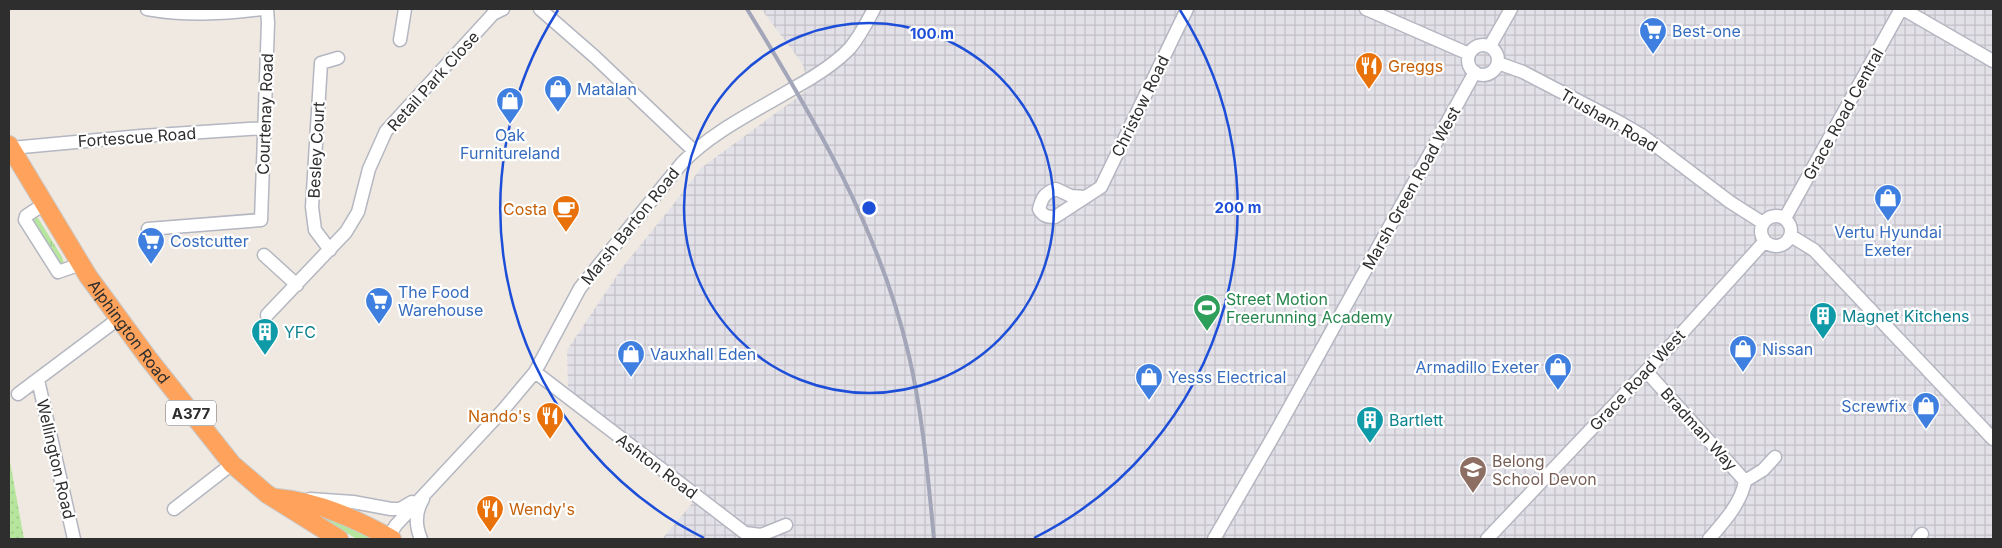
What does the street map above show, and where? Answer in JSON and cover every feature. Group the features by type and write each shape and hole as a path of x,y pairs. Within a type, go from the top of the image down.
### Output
{"highway":[{"name":"Alphington Road","path":"10,147 81,264 118,319 232,464 244,476 274,498 318,528 339,539"},
{"path":"274,498 298,500 355,519 391,536"}],"street":[{"path":"147,9 183,14 232,13 262,9"},
{"name":"Courtenay Road","path":"148,229 260,220 265,128 267,9"},
{"path":"400,40 405,9"},
{"name":"Retail Park Close","path":"267,316 346,232 358,212 369,169 386,131 493,14 502,9"},
{"path":"540,9 609,70 694,151"},
{"name":"Marsh Barton Road","path":"391,536 429,488 504,409 535,372 580,288 673,173 694,151 714,136 817,75 842,56 860,34 874,9"},
{"name":"Christow Road","path":"1086,197 1101,187 1187,9"},
{"path":"1366,9 1469,54"},
{"path":"1490,46 1511,9"},
{"path":"1902,9 1992,58"},
{"name":"Grace Road Central","path":"1785,218 1902,9"},
{"path":"1478,46 1490,46 1496,52 1498,63 1493,71 1483,75 1475,72 1468,62 1469,54 1478,46"},
{"name":"Besley Court","path":"330,250 315,230 312,207 321,63 338,58"},
{"name":"Trusham Road","path":"1498,63 1523,72 1643,136 1730,202 1763,223"},
{"name":"Marsh Green Road West","path":"1214,539 1278,428 1475,72"},
{"name":"Fortescue Road","path":"10,147 265,128"},
{"path":"44,204 26,216 25,220 58,272 81,264"},
{"path":"1777,215 1785,218 1792,228 1791,236 1786,243 1771,245 1765,241 1761,233 1763,223 1772,216 1777,215"},
{"path":"1791,236 1814,250 1993,439"},
{"name":"Grace Road West","path":"1487,539 1646,371 1765,241"},
{"path":"264,254 296,285"},
{"path":"18,394 118,319"},
{"name":"Bradman Way","path":"1646,371 1745,481 1743,492 1709,539"},
{"name":"Ashton Road","path":"535,372 745,533 761,535 786,525"},
{"name":"Wellington Road","path":"38,380 74,539"},
{"path":"1745,481 1763,470 1775,457"},
{"path":"174,509 232,464"},
{"name":"Marsh Barton Road","path":"298,500 319,499 400,509 429,488"},
{"name":"Marsh Barton Road","path":"421,539 416,522 418,508 429,488"}],"shaded area":[{"path":"761,9 1993,9 1993,539 662,539 701,493 568,389 567,350 622,268 701,168 810,88 802,63"}],"green space":[{"path":"34,216 38,218 62,257 64,263 62,266 59,266 31,220"},
{"path":"9,456 24,539 9,539"},
{"path":"311,512 337,520 375,539 357,539"}],"railway":[{"path":"747,9 820,133 863,220 881,264 896,309 914,379 934,539"}],"place":[{"name":"Best-one","path":"1653,55"},
{"name":"Greggs","path":"1369,90"},
{"name":"Matalan","path":"558,113"},
{"name":"Oak Furnitureland","path":"510,125"},
{"name":"Vertu Hyundai Exeter","path":"1888,222"},
{"name":"Costa","path":"566,233"},
{"name":"Costcutter","path":"151,265"},
{"name":"The Food Warehouse","path":"379,325"},
{"name":"Street Motion Freerunning Academy","path":"1207,332"},
{"name":"Magnet Kitchens","path":"1823,340"},
{"name":"YFC","path":"265,356"},
{"name":"Nissan","path":"1743,373"},
{"name":"Vauxhall Eden","path":"631,378"},
{"name":"Armadillo Exeter","path":"1558,391"},
{"name":"Yesss Electrical","path":"1149,401"},
{"name":"Screwfix","path":"1926,430"},
{"name":"Nando's","path":"550,440"},
{"name":"Bartlett","path":"1370,444"},
{"name":"Belong School Devon","path":"1473,494"},
{"name":"Wendy's","path":"490,533"}]}
